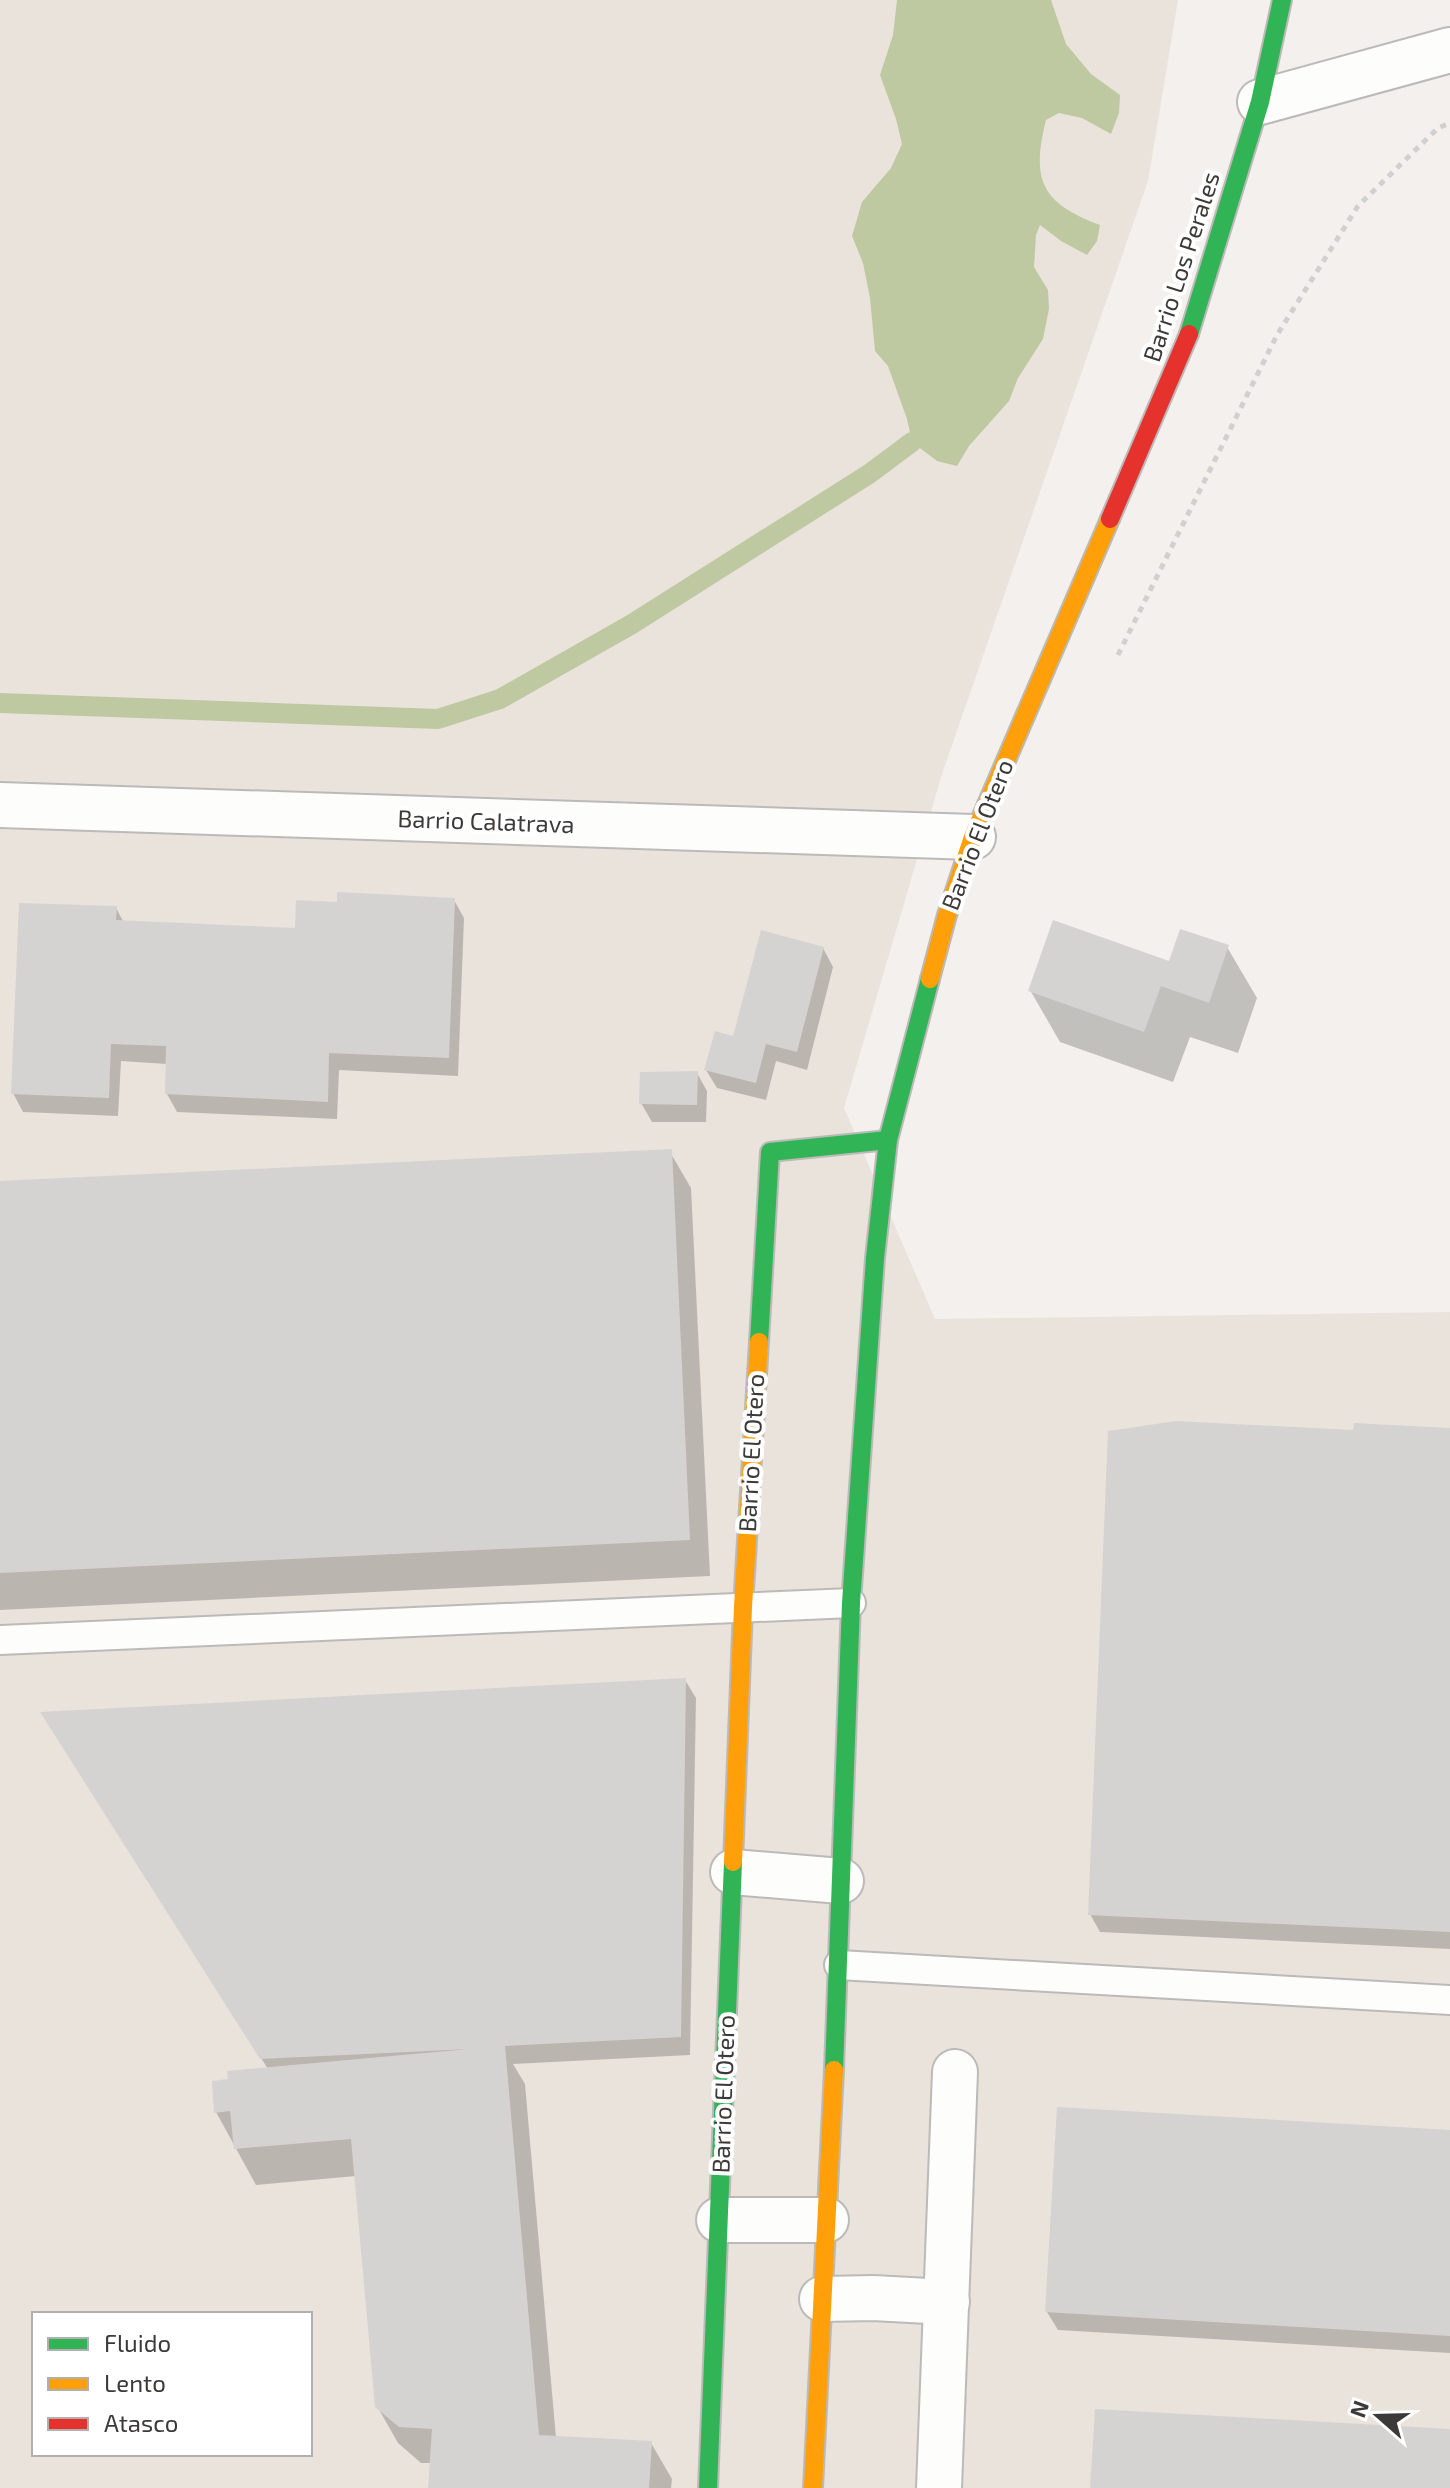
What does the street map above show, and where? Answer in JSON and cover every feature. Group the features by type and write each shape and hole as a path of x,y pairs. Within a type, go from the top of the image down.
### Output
{"main road":[{"name":"Barrio Los Perales","path":"1101,541 1185,346 1260,102 1281,2"},
{"name":"Barrio El Otero","path":"813,2488 839,1965 851,1603 875,1258 888,1140 947,915 973,837 1101,541"},
{"name":"Barrio El Otero","path":"708,2488 743,1607 770,1152 888,1140"}],"street":[{"path":"1260,102 1450,50"},
{"name":"Barrio Calatrava","path":"0,805 973,837"},
{"path":"733,1872 841,1881"},
{"path":"939,2488 955,2072"},
{"path":"719,2220 826,2220"},
{"path":"822,2299 947,2302"}],"lane":[{"path":"0,1640 851,1603"},
{"path":"839,1965 1450,2000"}],"path":[{"path":"1117,656 1277,335 1358,206 1438,128 1450,123"}],"shaded area":[{"path":"0,0 1178,0 1148,181 942,774 844,1108 935,1319 1450,1312 1450,2488 0,2488"},
{"path":"897,0 1051,0 1066,44 1091,74 1120,95 1119,113 1111,134 1082,118 1059,113 1046,120 1040,159 1045,187 1065,208 1100,225 1097,241 1087,255 1040,225 1036,235 1034,267 1048,290 1049,309 1043,339 1018,378 1009,401 969,446 957,466 937,461 912,442 888,366 875,351 863,263 852,236 862,202 891,168 902,144 880,75 893,35"}],"building":[{"path":"337,892 455,898 449,1058 329,1053 328,1102 165,1094 166,1046 111,1044 109,1098 11,1094 19,903 117,906 116,920 295,928 296,900 337,902"},
{"path":"1053,920 1169,961 1180,929 1229,945 1209,1003 1161,986 1144,1032 1028,991"},
{"path":"761,930 824,947 797,1052 766,1044 756,1083 704,1070 715,1031 733,1036"},
{"path":"698,1071 697,1105 639,1104 640,1072"},
{"path":"672,1149 690,1540 0,1573 0,1181"},
{"path":"1176,1421 1353,1430 1354,1423 1450,1428 1450,1932 1088,1915 1108,1431"},
{"path":"686,1678 681,2037 505,2046 539,2435 652,2441 649,2488 428,2488 432,2429 399,2427 375,2407 351,2139 234,2149 230,2111 214,2113 212,2081 228,2079 227,2071 469,2049 260,2059 40,1712"},
{"path":"1057,2107 1450,2130 1450,2336 1045,2312"},
{"path":"1095,2409 1450,2429 1450,2488 1090,2488"}],"waterway":[{"path":"0,703 438,719 500,699 632,624 869,474 912,442"}],"traffic: fast":[{"path":"1189,334 1260,102 1282,0"},
{"path":"834,2070 851,1603 875,1258 888,1140 930,979"},
{"path":"759,1342 770,1152 888,1140"},
{"path":"708,2488 733,1862"}],"traffic: slow":[{"path":"930,979 973,837 1110,519"},
{"path":"733,1862 743,1607 759,1342"},
{"path":"813,2488 834,2070"}],"traffic: jam":[{"path":"1110,519 1189,334"}]}
